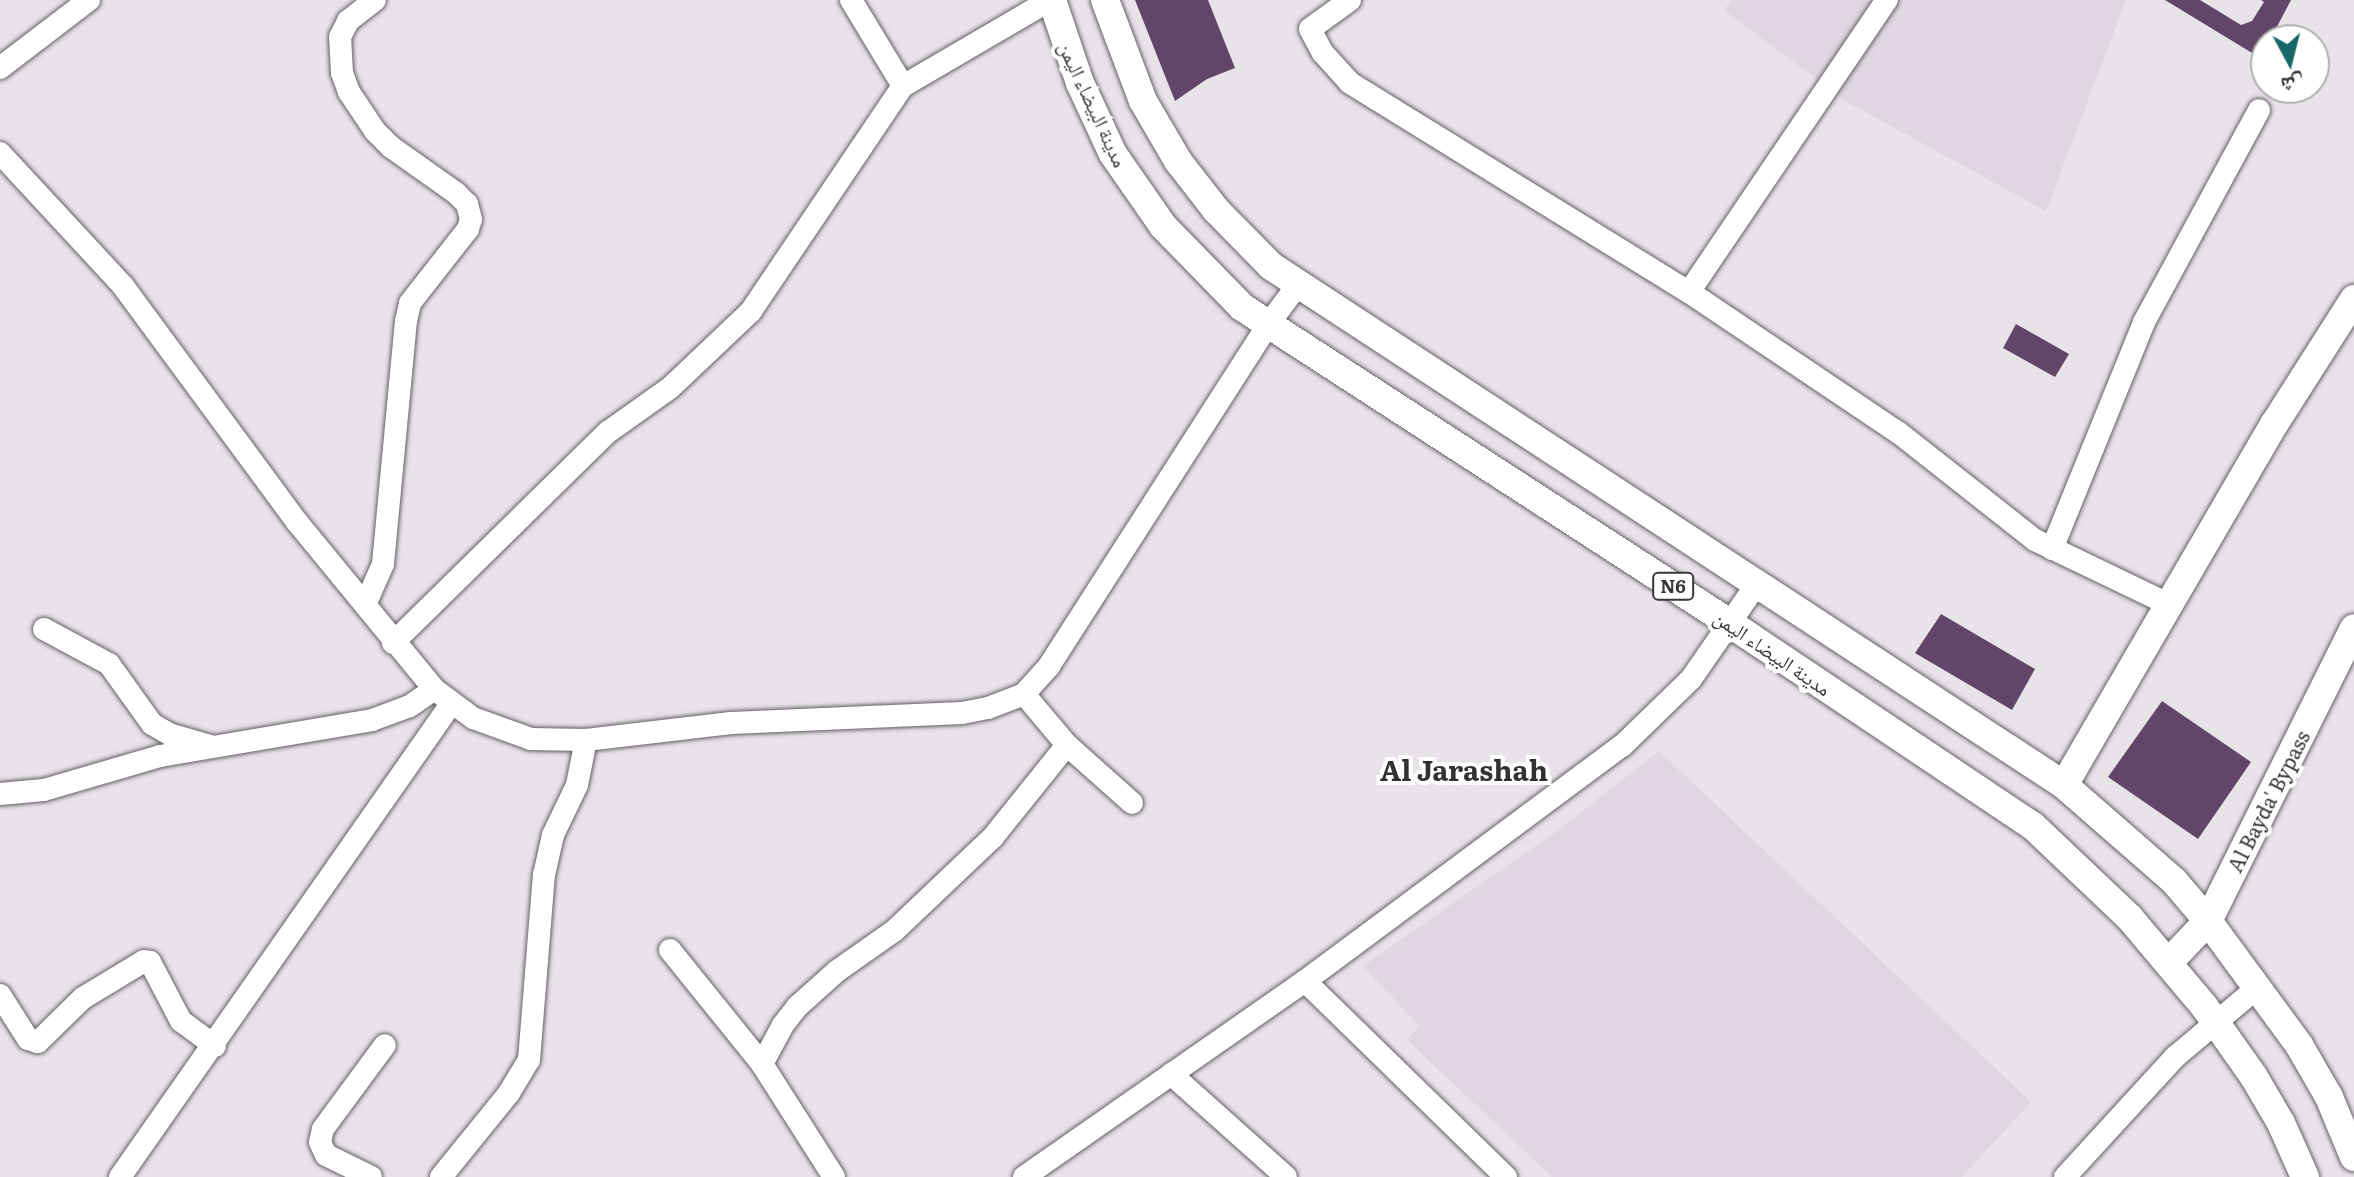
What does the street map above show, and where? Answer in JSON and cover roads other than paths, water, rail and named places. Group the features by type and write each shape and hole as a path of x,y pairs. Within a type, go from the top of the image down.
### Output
{"main road":[{"name":"مدينة البيضاء اليمن","path":"1051,0 1080,83 1113,154 1136,190 1190,256 1242,307 1731,624 2033,826 2129,917 2214,1022 2268,1100 2305,1177"},
{"name":"N6","path":"1105,0 1143,101 1178,161 1245,241 1297,286 2064,785 2174,881 2208,921 2258,987 2329,1097 2354,1157"},
{"path":"2064,785 2168,604 2354,299"},
{"name":"Al Bayda' Bypass","path":"2168,963 2208,921 2354,628"}],"street":[{"path":"0,68 89,0"},
{"path":"365,605 383,564 410,303 468,229 471,219 467,204 456,193 391,147 375,131 349,92 342,73 340,37 348,21 375,0"},
{"path":"851,0 903,86"},
{"path":"393,643 608,432 670,388 751,311 903,86 1051,0"},
{"path":"1350,0 1310,29 1323,53 1350,83 1689,292 1899,433 2035,540 2168,604"},
{"path":"1689,292 1887,0"},
{"path":"2052,549 2144,322 2259,110"},
{"path":"0,153 123,286 297,522 393,643 442,697 473,718 531,739 586,740 707,724 962,713 1009,702 1024,694 1049,666 1267,326 1297,286"},
{"path":"1024,1177 1305,981 1622,746 1691,679 1756,585"},
{"path":"44,629 109,664 152,724 169,734 215,747"},
{"path":"1024,694 1067,745 1132,803"},
{"path":"0,794 44,790 136,762 372,720 442,697"},
{"path":"120,1177 215,1046 442,697"},
{"path":"441,1177 509,1093 529,1060 544,875 553,835 577,785 586,740"},
{"path":"762,1064 783,1025 798,1006 837,971 894,931 993,837 1067,745"},
{"path":"670,950 762,1064 834,1177"},
{"path":"0,995 28,1039 38,1042 83,998 144,961 150,962 181,1021 215,1046"},
{"path":"1305,981 1506,1177"},
{"path":"2065,1177 2175,1057 2258,987"},
{"path":"371,1177 326,1155 320,1142 323,1129 385,1045"},
{"path":"1171,1074 1286,1177"}],"district":[{"name":"Al Jarashah","path":"1464,769"}]}
